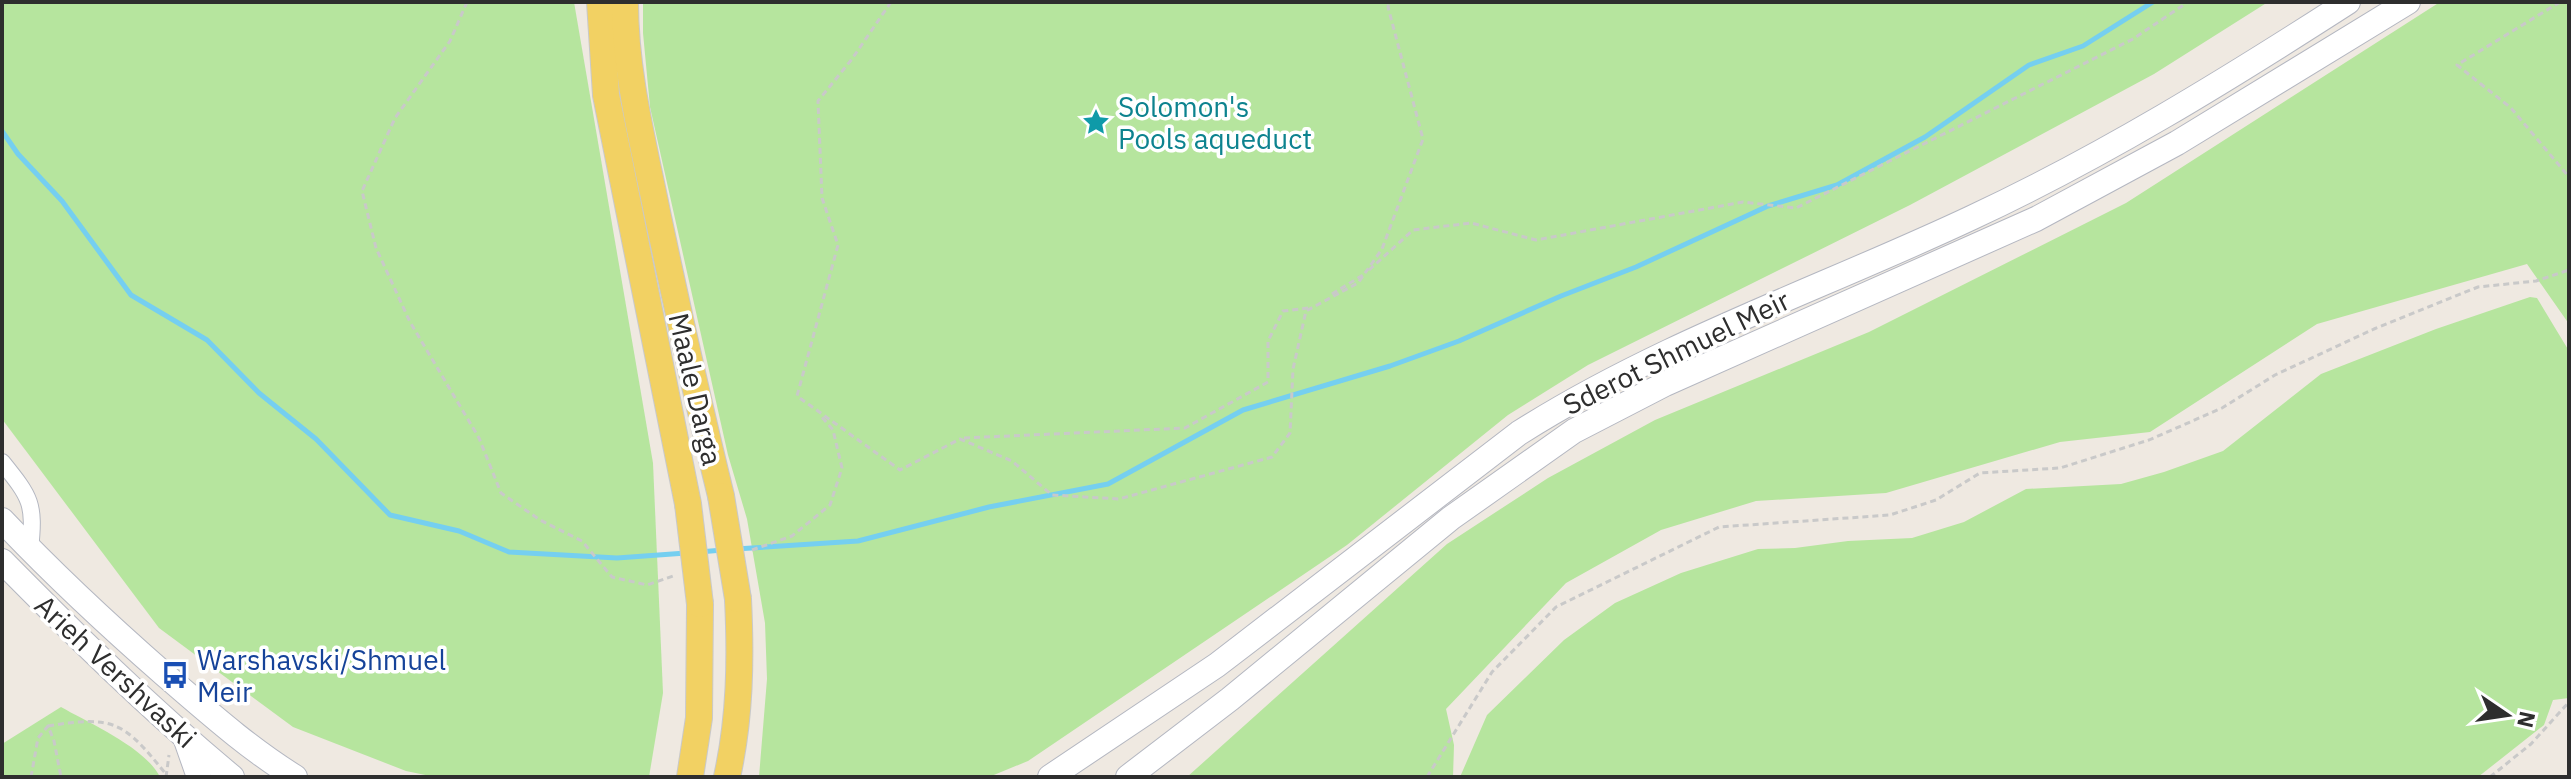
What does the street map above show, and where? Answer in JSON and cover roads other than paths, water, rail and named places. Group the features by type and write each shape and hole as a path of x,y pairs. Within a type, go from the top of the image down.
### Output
{"main road":[{"name":"Maale Darga","path":"600,2 606,95 688,504 700,604 699,718 690,774"},
{"name":"Maale Darga","path":"625,2 625,30 634,100 691,376 721,496 738,599 741,652 738,711 734,764 727,777"},
{"name":"Sderot Shmuel Meir","path":"1050,777 1217,665 1519,433 1561,407 1697,337 2022,194 2172,110 2348,2"},
{"name":"Sderot Shmuel Meir","path":"1128,777 1207,717 1451,518 1574,431 1665,384 2036,219 2177,143 2408,2"},
{"name":"Arieh Vershvaski","path":"2,520 125,640 266,769"},
{"name":"Arieh Vershvaski","path":"2,561 93,653 232,777"},
{"path":"185,738 199,777"},
{"path":"246,777 266,769 295,777"}],"street":[{"path":"2,462 25,490 31,504 30,550"}],"waterway":[{"path":"736,549 858,541 989,507 1108,484 1243,410 1390,366 1459,341 1636,267 1768,206 1837,185 1925,137 2029,65 2083,46 2153,2"},
{"path":"2,131 18,154 62,201 131,295 207,340 259,393 316,439 390,515 459,531 509,552 617,558 686,553"},
{"path":"700,552 722,550"}],"place":[{"name":"Solomon's Pools aqueduct","path":"1096,122"},
{"name":"Warshavski/Shmuel Meir","path":"175,675"}]}
